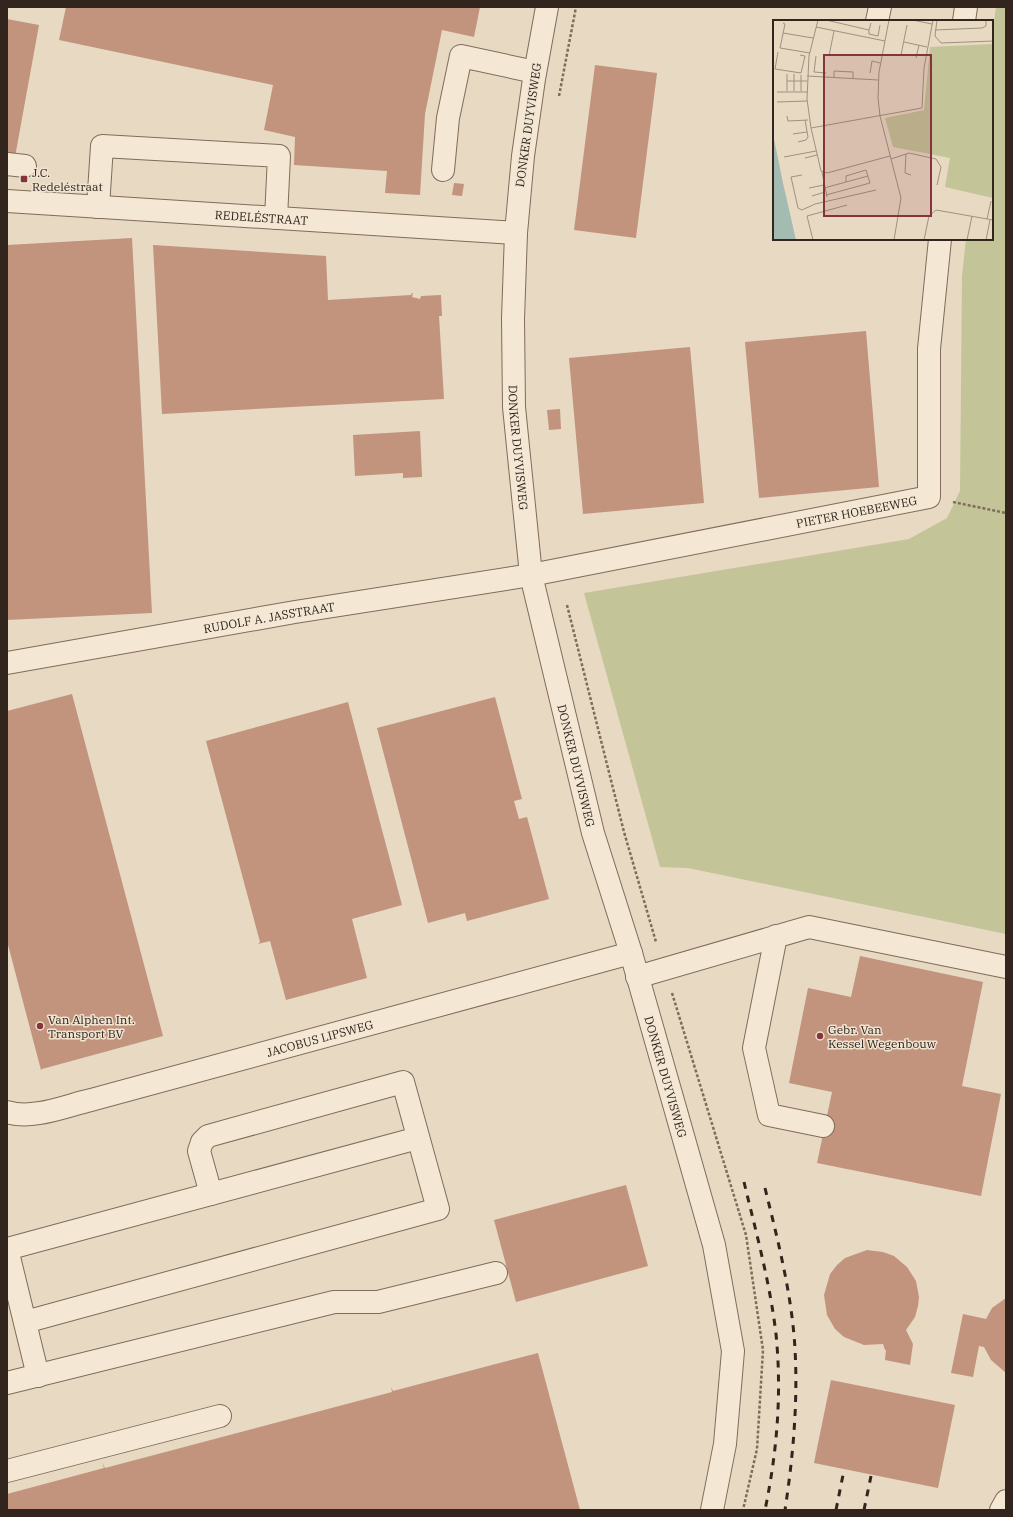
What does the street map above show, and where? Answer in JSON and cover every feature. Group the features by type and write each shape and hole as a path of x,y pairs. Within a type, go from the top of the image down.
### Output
{"street":[{"name":"DONKER DUYVISWEG","path":"547,7 522,156 516,232 513,320 514,407 531,575 593,833 631,952 714,1245 733,1351 725,1444 712,1510"},
{"path":"877,20 880,7"},
{"path":"964,20 966,7"},
{"path":"442,170 448,118 461,56 535,72"},
{"path":"98,207 102,146 271,155 279,156 276,218"},
{"name":"REDELÉSTRAAT","path":"7,201 516,232"},
{"name":"PIETER HOEBEEWEG","path":"531,575 929,497 929,349 940,240"},
{"name":"RUDOLF A. JASSTRAAT","path":"7,663 295,612 531,575"},
{"path":"637,977 809,927 1006,967"},
{"path":"776,936 754,1048 769,1115 823,1126"},
{"name":"JACOBUS LIPSWEG","path":"7,1112 21,1115 34,1114 91,1100 631,952"},
{"path":"25,1322 438,1209 403,1082 208,1136 202,1142 199,1151 211,1194"},
{"path":"38,1376 25,1322 13,1297 7,1249 418,1138"},
{"path":"7,1383 334,1302 378,1302 496,1273"},
{"path":"7,1471 220,1416"},
{"path":"1001,1510 1006,1501"}],"path":[{"path":"559,100 576,7"},
{"path":"929,497 1006,513"},
{"path":"558,569 624,832"}],"green space":[{"path":"996,7 1006,7 1006,934 688,868 660,867 584,593 909,539 947,518 960,491 962,276 966,240 993,240 993,29"}],"building":[{"path":"66,7 480,7 474,37 442,30 425,114 420,195 385,193 387,171 294,165 295,137 264,130 273,85 59,40"},
{"path":"7,19 39,25 15,157 7,156"},
{"path":"595,65 657,73 636,238 574,230"},
{"path":"454,183 464,184 462,196 452,195"},
{"path":"132,238 152,613 7,620 7,245"},
{"path":"153,245 326,256 328,300 411,295 412,293 412,297 420,299 421,296 441,295 442,316 439,316 444,399 162,414"},
{"path":"866,331 879,487 759,498 745,342"},
{"path":"690,347 704,503 583,514 569,358"},
{"path":"560,409 561,429 549,430 547,410"},
{"path":"420,431 422,477 403,478 403,473 355,476 353,435"},
{"path":"72,694 163,1036 41,1070 7,941 7,711"},
{"path":"495,697 522,799 514,801 519,819 527,817 549,899 467,921 465,913 428,923 377,728"},
{"path":"348,702 402,905 352,919 367,978 286,1000 270,941 258,944 260,942 206,741"},
{"path":"860,956 983,982 962,1086 1001,1094 981,1196 817,1163 832,1092 789,1083 808,988 851,997"},
{"path":"626,1185 648,1266 516,1302 494,1220"},
{"path":"867,1250 883,1252 894,1256 907,1267 916,1281 919,1297 918,1306 915,1317 906,1330 913,1344 910,1365 885,1360 886,1350 883,1344 864,1345 844,1337 835,1329 827,1315 824,1295 830,1274 845,1258"},
{"path":"1006,1298 1006,1373 991,1360 984,1347 979,1346 973,1377 951,1373 963,1314 986,1319 992,1308"},
{"path":"538,1353 580,1510 7,1510 7,1494 104,1468 102,1462 105,1468 392,1392 391,1387 393,1391"},
{"path":"831,1380 955,1405 938,1488 814,1463"}],"railway":[{"path":"744,1182 770,1296 778,1356 777,1423 773,1466 765,1510"},
{"path":"765,1188 788,1288 795,1349 796,1389 794,1430 785,1510"},
{"path":"836,1510 844,1470"},
{"path":"864,1510 871,1476"}],"place":[{"name":"J.C. Redeléstraat","path":"24,179"},
{"name":"Van Alphen Int. Transport BV","path":"40,1026"},
{"name":"Gebr. Van Kessel Wegenbouw","path":"820,1036"}]}
